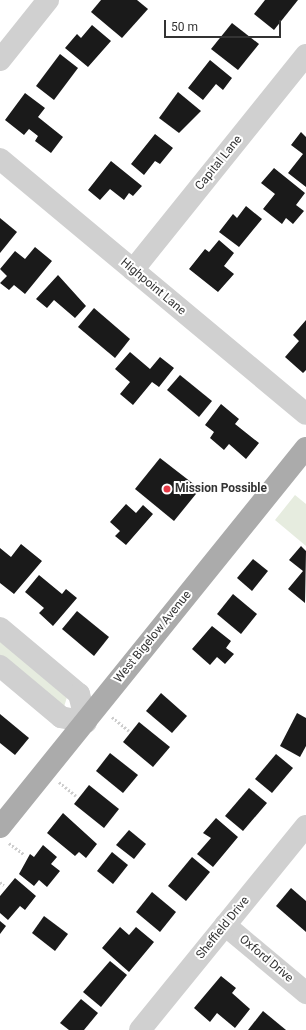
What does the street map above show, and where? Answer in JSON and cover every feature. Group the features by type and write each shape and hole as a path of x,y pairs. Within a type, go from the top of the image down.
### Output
{"main road":[{"name":"West Bigelow Avenue","path":"5,835 86,722 306,448"}],"street":[{"path":"0,60 48,0"},
{"name":"Capital Lane","path":"133,270 306,55"},
{"name":"Highpoint Lane","path":"0,159 306,414"},
{"path":"0,628 79,694 86,722 61,718 0,666"},
{"name":"Sheffield Drive","path":"140,1030 306,826"},
{"name":"Oxford Drive","path":"225,925 306,993"}],"path":[{"path":"111,717 129,731"},
{"path":"59,782 76,796"},
{"path":"5,835 25,855"},
{"path":"0,882 4,885"}],"shaded area":[{"path":"295,495 306,504 306,546 275,520"},
{"path":"0,638 67,697 64,707 0,660"}],"building":[{"path":"101,0 137,0 148,9 122,38 91,12"},
{"path":"265,0 298,0 274,30 254,14"},
{"path":"232,23 259,44 238,70 211,49"},
{"path":"92,25 111,41 88,67 65,48 77,34 81,38"},
{"path":"60,54 78,68 54,100 36,86"},
{"path":"210,60 232,78 223,90 216,84 203,100 188,88"},
{"path":"178,92 201,111 179,133 159,118"},
{"path":"25,93 45,108 38,117 63,137 51,153 35,141 38,136 29,129 24,135 5,120"},
{"path":"301,132 306,137 306,187 288,173 303,154 291,145"},
{"path":"155,134 173,148 160,164 155,161 144,175 131,164"},
{"path":"111,161 142,186 133,196 129,193 124,200 110,189 100,200 88,190"},
{"path":"274,168 305,193 296,205 304,211 293,224 286,218 282,224 263,209 275,194 261,183"},
{"path":"246,206 262,219 239,247 219,232 233,214 237,218"},
{"path":"0,218 17,232 0,253"},
{"path":"219,240 234,253 224,266 234,274 218,292 189,269 205,249 209,252"},
{"path":"35,247 52,261 25,294 14,285 9,290 0,283 7,276 0,269 15,251 25,259"},
{"path":"58,275 86,306 75,318 54,300 47,308 36,299"},
{"path":"94,308 130,339 115,358 78,327"},
{"path":"306,320 306,370 303,373 285,357 299,341 293,335"},
{"path":"130,352 150,369 160,357 174,368 159,387 152,382 133,405 120,394 130,382 115,369"},
{"path":"180,375 212,401 199,417 167,390"},
{"path":"221,404 239,419 235,424 259,443 246,459 229,444 224,450 210,438 214,432 205,425"},
{"name":"Mission Possible","path":"160,458 200,489 174,521 135,489"},
{"path":"126,504 136,513 143,505 153,514 126,545 115,536 120,531 110,522"},
{"path":"21,544 42,561 14,594 0,583 0,548 11,557"},
{"path":"301,546 306,551 305,603 288,589 303,571 289,560"},
{"path":"253,559 268,571 252,591 237,578"},
{"path":"39,575 62,594 66,589 77,598 53,626 39,613 44,608 25,592"},
{"path":"233,594 257,614 241,634 217,614"},
{"path":"77,611 109,637 94,656 62,629"},
{"path":"212,626 231,641 226,648 234,654 225,664 217,657 210,665 192,649"},
{"path":"161,693 187,716 172,733 146,711"},
{"path":"297,713 306,718 306,746 300,757 280,746"},
{"path":"0,714 29,738 15,755 0,743"},
{"path":"139,722 170,747 153,767 123,742"},
{"path":"110,753 138,775 123,793 96,771"},
{"path":"276,754 293,768 272,793 255,779"},
{"path":"89,785 119,809 104,828 74,804"},
{"path":"249,788 267,803 243,831 225,816"},
{"path":"63,813 97,844 86,858 79,852 75,856 47,833"},
{"path":"216,818 238,837 213,867 197,854 211,838 203,833"},
{"path":"129,830 146,844 134,859 116,845"},
{"path":"43,845 57,857 51,864 60,871 47,887 39,880 34,886 19,874 30,854 34,857"},
{"path":"112,852 128,865 113,884 97,871"},
{"path":"192,857 210,872 186,901 168,886"},
{"path":"15,878 36,896 25,910 20,906 8,920 0,913 0,896"},
{"path":"291,888 306,901 306,932 276,906"},
{"path":"152,892 176,912 160,932 136,912"},
{"path":"44,916 68,934 55,951 32,933"},
{"path":"0,921 6,926 0,934"},
{"path":"120,927 129,935 136,927 154,942 129,972 102,948"},
{"path":"110,961 127,975 101,1007 83,992"},
{"path":"221,976 236,988 232,993 250,1009 235,1028 217,1013 210,1022 194,1008"},
{"path":"81,999 98,1013 84,1030 69,1030 60,1023"},
{"path":"263,1011 286,1030 248,1030"}],"place":[{"name":"Mission Possible","path":"167,489"}]}
